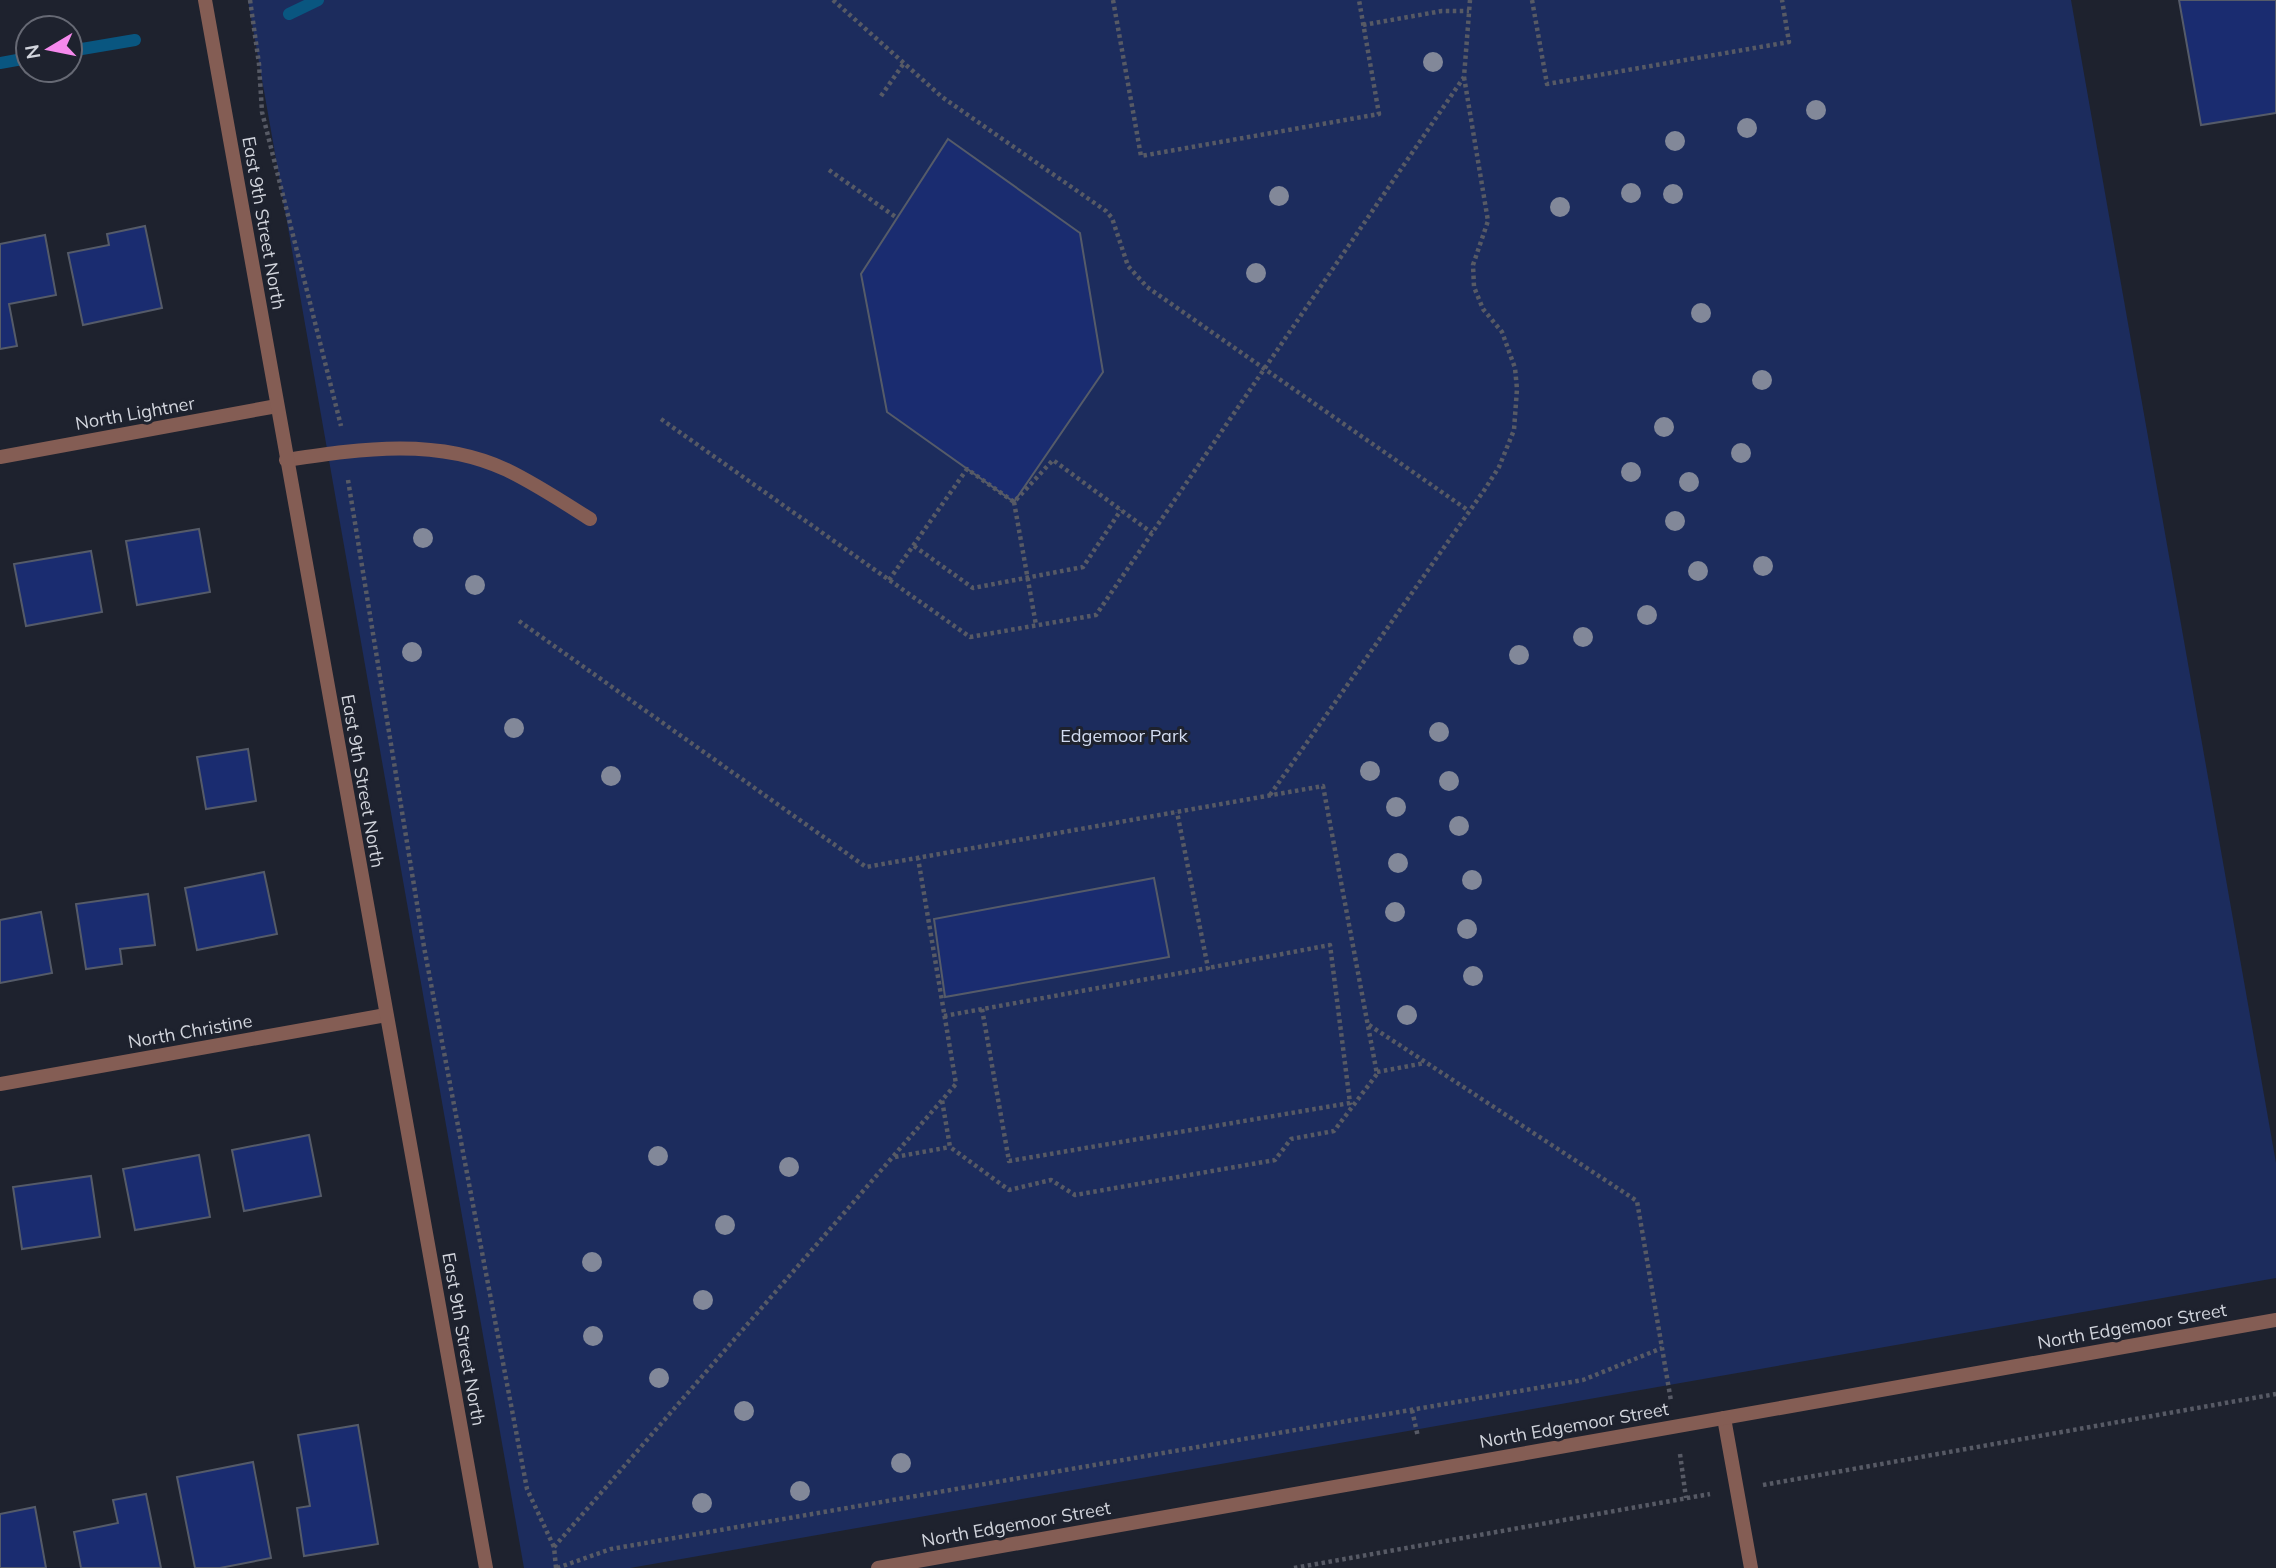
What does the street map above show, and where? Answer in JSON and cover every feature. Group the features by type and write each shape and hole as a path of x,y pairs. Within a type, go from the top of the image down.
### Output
{"street":[{"name":"East 9th Street North","path":"205,0 486,1568"},
{"name":"North Lightner","path":"0,457 277,406"},
{"path":"286,460 404,448 454,453 504,469 590,519"},
{"name":"North Christine","path":"0,1084 386,1016"},
{"name":"North Edgemoor Street","path":"878,1568 2276,1320"},
{"path":"1724,1418 1751,1568"}],"path":[{"path":"250,0 259,64 262,112 340,419 424,947 519,1449 527,1489 554,1547 557,1568 611,1549 1583,1380 1662,1348"},
{"path":"833,0 942,97 1106,211 1112,218 1128,266 1137,277 1469,511"},
{"path":"1113,0 1141,156 1379,114 1359,0"},
{"path":"1269,796 1499,467 1514,430 1517,389 1515,368 1502,332 1483,309 1474,287 1473,265 1488,221 1464,77 1470,0"},
{"path":"1532,0 1547,84 1789,42 1782,0"},
{"path":"1363,25 1441,10 1469,11"},
{"path":"881,96 904,63"},
{"path":"661,419 970,637 1096,615 1464,77"},
{"path":"829,170 897,218"},
{"path":"1014,502 1053,460 1152,533"},
{"path":"889,580 967,469 1014,502 1036,625"},
{"path":"914,546 973,588 1083,566 1121,510"},
{"path":"519,621 866,867 1323,786 1377,1072 1334,1130 1291,1139 1275,1160 1262,1163 1075,1195 1051,1181 1009,1190 950,1147 942,1100"},
{"path":"1177,812 1208,968"},
{"path":"554,1547 956,1084 918,858"},
{"path":"944,1016 982,1009 1208,968 1330,945 1350,1103 1009,1161 982,1009"},
{"path":"1368,1025 1637,1201 1686,1498"},
{"path":"1377,1072 1426,1062"},
{"path":"894,1157 950,1147"},
{"path":"1294,1568 2276,1394"},
{"path":"1412,1410 1418,1437"}],"green space":[{"name":"Edgemoor Park","path":"248,0 2071,0 2276,1163 2276,1278 630,1568 524,1568"}],"building":[{"path":"2179,0 2276,0 2276,113 2201,125"},
{"path":"948,139 1080,233 1103,372 1014,502 887,412 861,274"},
{"path":"145,226 162,308 83,325 68,253 109,245 107,234"},
{"path":"45,235 56,295 9,304 17,346 0,349 0,244"},
{"path":"199,529 210,592 137,605 126,541"},
{"path":"91,551 102,612 26,626 14,564"},
{"path":"248,749 256,801 206,809 197,757"},
{"path":"264,872 277,934 197,950 185,888"},
{"path":"1154,878 1169,957 945,997 934,919"},
{"path":"148,894 155,945 120,949 122,964 86,969 76,904"},
{"path":"41,912 52,973 0,983 0,920"},
{"path":"309,1135 321,1196 244,1211 232,1150"},
{"path":"199,1155 210,1217 135,1230 123,1169"},
{"path":"91,1176 100,1237 22,1249 13,1187"},
{"path":"358,1425 378,1544 304,1556 297,1508 310,1506 298,1435"},
{"path":"253,1462 271,1558 220,1568 195,1568 177,1477"},
{"path":"146,1494 161,1568 81,1568 74,1532 118,1523 113,1500"},
{"path":"35,1507 46,1568 0,1568 0,1514"}],"waterway":[{"path":"289,14 318,0"},
{"path":"84,49 135,40"},
{"path":"0,63 14,60"}]}
